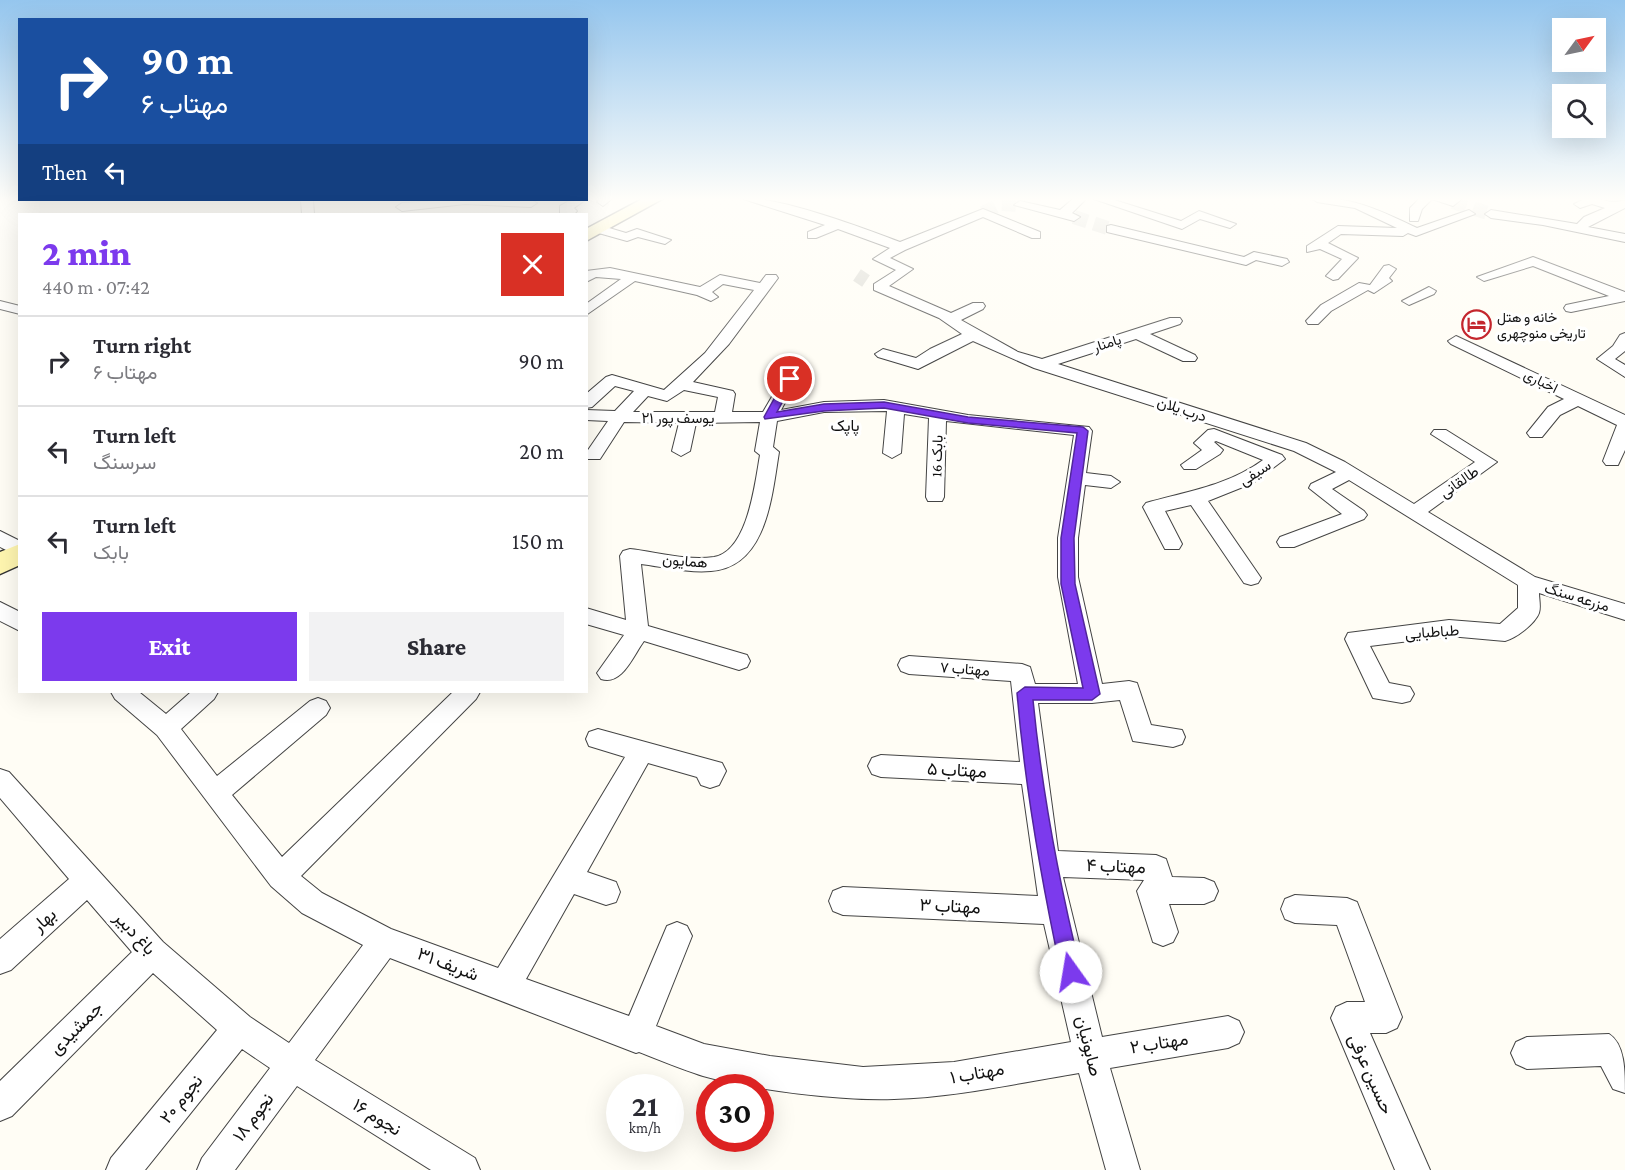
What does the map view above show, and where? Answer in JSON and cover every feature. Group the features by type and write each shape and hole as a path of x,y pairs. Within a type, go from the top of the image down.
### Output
{"main road":[{"path":"0,564 18,553"}],"street":[{"name":"درب یلان","path":"891,253 880,259 906,269 872,284 911,307 951,319 973,335 1040,365 1244,437 1300,447 1349,472 1528,582"},
{"path":"1211,253 1246,261 1254,256 1282,262"},
{"path":"1333,253 1351,258 1333,276"},
{"path":"1484,277 1533,261 1624,297 1571,308"},
{"path":"1313,321 1326,308 1385,281 1380,279 1389,269"},
{"path":"588,277 593,273 607,275 610,272 664,288 706,294 720,279 768,283 714,351 682,385 667,396 612,380 588,401"},
{"path":"588,310 632,277"},
{"path":"1409,301 1429,291"},
{"path":"1603,302 1625,313"},
{"path":"0,305 18,310"},
{"path":"951,319 978,306"},
{"name":"پامنار","path":"1040,365 1175,321"},
{"path":"1136,333 1189,358"},
{"path":"883,354 918,364 935,352 973,335"},
{"name":"اخباری","path":"1456,341 1578,399 1625,425"},
{"path":"1623,345 1605,359 1625,372"},
{"path":"769,417 790,379"},
{"path":"682,385 727,394 722,418"},
{"path":"594,455 619,417 645,389"},
{"path":"761,393 782,395"},
{"path":"1536,433 1554,411 1578,399"},
{"name":"یوسف پور ۲۱","path":"588,415 690,418 769,417 840,406 896,406 938,415 1083,431 1076,478"},
{"path":"892,453 896,406"},
{"name":"بابک 16","path":"935,497 938,415"},
{"name":"همایون","path":"638,632 630,556 714,564 730,560 752,536 770,452 764,451 769,417"},
{"path":"681,451 690,418"},
{"path":"1612,461 1625,425"},
{"name":"سیفی","path":"1172,544 1153,507 1224,491 1254,477 1276,459 1244,437 1214,434 1203,443 1214,450 1190,465"},
{"name":"طالقانی","path":"1414,513 1488,462 1440,434"},
{"path":"1287,542 1357,515 1318,488 1349,472"},
{"path":"1092,694 1068,584 1068,538 1076,478 1111,482"},
{"path":"1196,498 1251,578"},
{"path":"0,538 18,551"},
{"name":"مزرعه سنگ","path":"1528,582 1625,612"},
{"name":"طباطبایی","path":"1392,692 1356,639 1449,628 1505,633 1529,611 1528,582"},
{"path":"0,610 18,622"},
{"path":"588,617 739,661"},
{"path":"609,673 638,632"},
{"name":"مهتاب ۷","path":"909,665 1092,694 1129,690 1142,734 1173,737"},
{"name":"صابونیان","path":"1023,683 1032,774 1046,863 1089,1054 1124,1170"},
{"name":"شریف ۳۱","path":"124,693 166,728 281,877 326,912 384,941 704,1060 770,1072 863,1083"},
{"path":"166,728 205,693"},
{"path":"281,877 467,693"},
{"path":"215,793 318,708"},
{"path":"598,739 713,771 710,777"},
{"path":"505,986 642,751"},
{"name":"مهتاب ۵","path":"882,766 1032,774"},
{"name":"باغ دبیر","path":"0,780 152,952 239,1028 292,1064"},
{"name":"مهتاب ۴","path":"1046,863 1156,868 1161,890 1204,891"},
{"path":"568,878 606,891"},
{"name":"بهار","path":"0,958 87,881"},
{"path":"1161,890 1151,891 1162,933"},
{"name":"مهتاب ۳","path":"843,901 1057,911"},
{"name":"حسین عرفی","path":"1294,909 1347,912 1386,1017 1347,1018 1413,1170"},
{"path":"636,1036 677,936"},
{"name":"نجوم ۱۸","path":"214,1170 384,941"},
{"name":"جمشیدی","path":"0,1104 152,952"},
{"name":"نجوم ۲۰","path":"123,1170 239,1028"},
{"name":"مهتاب ۲","path":"1089,1054 1228,1032"},
{"path":"1527,1053 1609,1050 1625,1077"},
{"name":"مهتاب ۱","path":"863,1083 954,1078 1089,1054"},
{"name":"نجوم ۱۶","path":"292,1064 463,1170"}],"tunnel":[{"path":"857,275 866,281"}],"place":[{"name":"خانه و هتل تاریخی منوچهری","path":"1476,325"}],"district":[{"name":"پاپک","path":"845,425"}],"route":[{"path":"790,379 769,417 824,407 884,405 968,420 1083,431 1067,556 1068,584 1092,694 1025,693 1032,774 1046,863 1071,972"}]}
